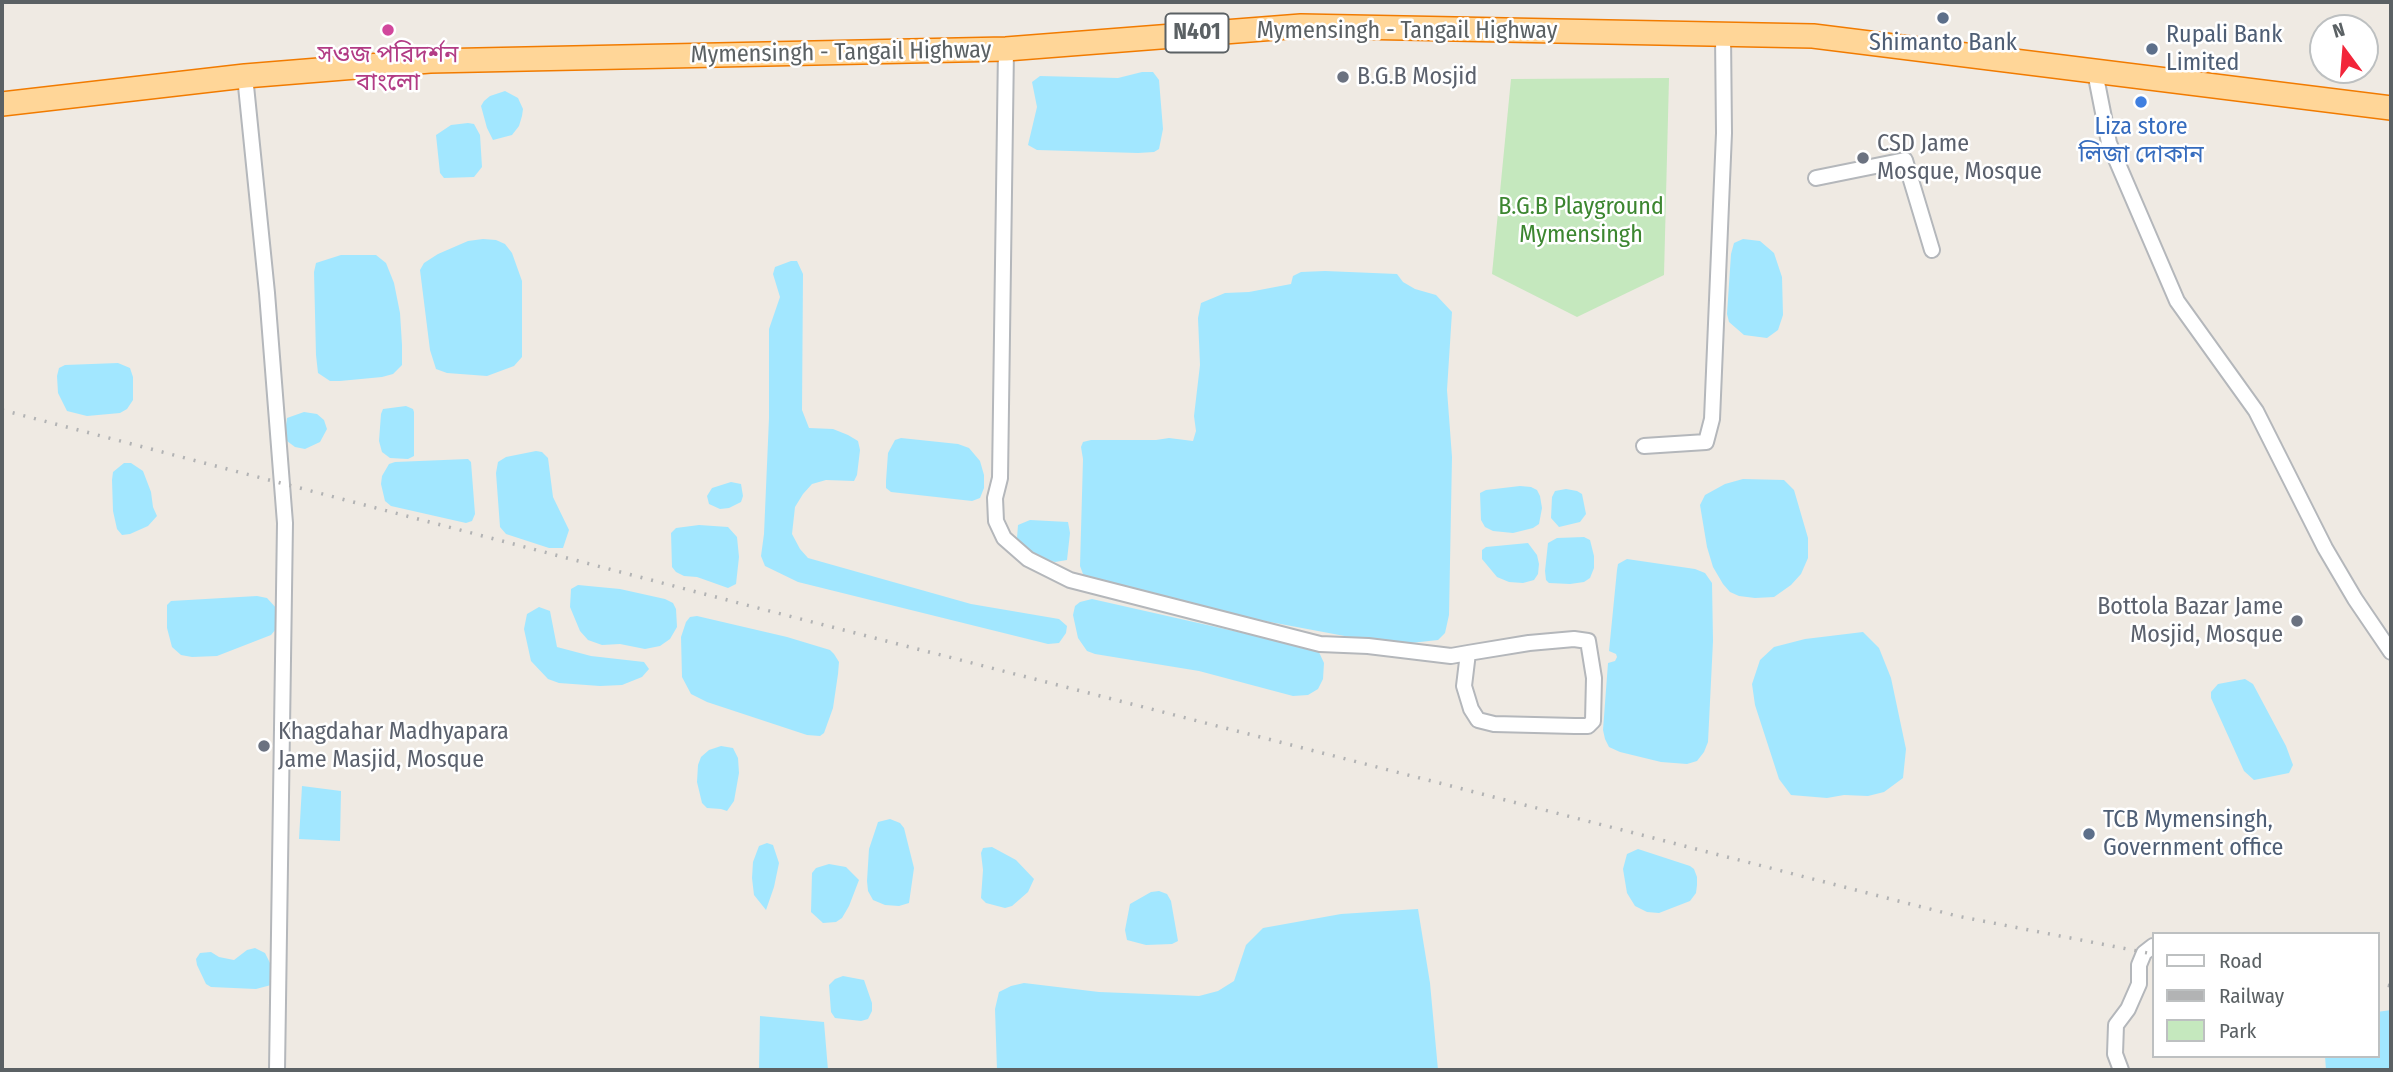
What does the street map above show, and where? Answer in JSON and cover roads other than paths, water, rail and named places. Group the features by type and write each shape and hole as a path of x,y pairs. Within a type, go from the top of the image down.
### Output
{"highway":[{"name":"Mymensingh - Tangail Highway","path":"2,104 245,76 430,61 1006,49 1301,26 1813,36 2391,108"}],"street":[{"path":"1644,446 1706,442 1712,419 1724,133 1723,34"},
{"path":"1006,49 1000,464 995,498 996,520 1004,538 1028,559 1070,580 1320,645 1368,646 1451,656 1468,653 1529,643 1574,639 1588,641 1594,678 1592,721 1588,726 1574,726 1494,724 1478,720 1471,709 1464,686 1468,653"},
{"path":"2095,72 2109,143 2177,301 2256,411 2325,548 2391,652"},
{"path":"245,76 267,293 285,523 281,941 277,1070"},
{"path":"1816,178 1905,160 1932,250"},
{"path":"2121,1070 2115,1054 2116,1025 2128,1009 2139,984 2139,965 2144,953 2152,947"}],"water":[{"path":"1153,72 1159,80 1163,129 1159,149 1138,153 1037,150 1028,145 1037,107 1032,82 1040,76 1118,78"},
{"path":"505,91 518,98 523,109 522,116 512,135 493,140 481,106 490,96"},
{"path":"474,124 480,135 482,167 474,177 444,178 440,173 436,135 451,125"},
{"path":"483,239 505,244 512,253 522,281 522,357 514,366 487,376 447,373 436,369 430,350 420,270 424,263 438,254 468,241"},
{"path":"1743,239 1760,241 1774,253 1782,277 1783,315 1778,330 1767,338 1744,335 1729,322 1727,314 1731,254 1734,243"},
{"path":"341,255 376,255 386,263 394,283 400,313 402,365 393,374 330,381 318,373 314,272 316,263"},
{"path":"797,261 803,274 802,410 809,428 833,429 848,435 858,441 860,450 854,481 826,480 812,484 795,507 792,534 800,549 808,558 971,604 1059,619 1067,626 1059,643 1048,644 798,582 765,566 761,556 769,418 769,329 780,297 773,274 775,267"},
{"path":"1301,272 1397,274 1403,282 1415,289 1436,295 1452,312 1447,390 1452,457 1449,615 1445,633 1438,640 1402,644 1350,637 1254,619 1089,579 1080,566 1083,442 1169,438 1193,441 1200,365 1198,318 1201,303 1225,293 1249,292 1291,284 1293,276"},
{"path":"118,363 130,368 133,377 133,400 127,409 120,413 87,416 67,411 58,393 59,368 65,365"},
{"path":"406,406 414,412 414,456 408,459 390,458 382,452 379,441 381,414 383,409"},
{"path":"304,412 317,414 324,420 327,429 320,442 305,449 295,447 287,441 285,433 287,418"},
{"path":"901,438 958,444 969,448 980,461 984,475 984,488 980,498 972,501 891,492 886,488 888,453 895,440"},
{"path":"542,452 548,458 553,497 569,530 563,548 549,548 506,534 500,527 496,473 498,462 506,457"},
{"path":"468,459 471,462 475,514 472,521 466,523 391,506 385,501 381,484 389,464"},
{"path":"124,463 131,463 143,471 157,516 148,526 122,535 117,529 113,511 112,480 113,472"},
{"path":"1743,479 1784,480 1794,490 1808,538 1808,558 1801,574 1774,597 1755,598 1730,592 1713,567 1707,547 1700,505 1705,495 1725,484"},
{"path":"731,482 741,484 741,502 720,509 709,504 707,496 712,488"},
{"path":"1520,486 1537,490 1540,496 1542,508 1539,524 1513,533 1493,531 1485,527 1481,520 1480,493"},
{"path":"1566,489 1582,494 1586,514 1580,522 1559,527 1551,518 1552,497 1555,491"},
{"path":"1030,520 1068,522 1070,533 1067,560 1055,562 1021,546 1017,538 1018,525"},
{"path":"699,525 728,527 737,537 739,557 736,584 728,588 697,577 684,576 672,567 671,533 676,528"},
{"path":"1584,537 1590,540 1594,556 1594,568 1590,578 1584,582 1570,584 1549,583 1545,571 1548,543 1557,538"},
{"path":"1528,543 1537,555 1539,564 1534,580 1523,583 1509,582 1497,577 1482,559 1482,550 1486,547"},
{"path":"1627,559 1695,569 1705,573 1712,583 1713,641 1708,742 1697,761 1687,764 1661,762 1620,752 1609,747 1605,739 1603,730 1608,663 1615,661 1617,657 1609,651 1617,570 1618,564"},
{"path":"578,585 620,589 665,599 673,603 676,609 677,627 670,639 660,646 645,649 620,644 602,645 588,640 580,631 570,607 571,589"},
{"path":"257,596 267,598 278,610 276,629 271,635 217,656 181,655 172,647 167,628 167,605 171,601"},
{"path":"1092,599 1318,650 1324,663 1323,679 1318,689 1308,695 1293,696 1199,671 1095,654 1087,651 1078,638 1073,615 1075,606"},
{"path":"539,607 550,611 557,647 591,656 644,662 649,669 642,677 622,685 559,683 548,679 531,661 524,629 527,614"},
{"path":"697,616 830,650 839,662 833,708 824,733 820,736 807,735 707,702 691,694 682,677 681,637 686,622 690,617"},
{"path":"1863,632 1879,648 1891,678 1906,749 1903,778 1884,792 1868,796 1844,795 1827,798 1791,795 1779,779 1755,705 1752,684 1760,660 1774,647 1805,639"},
{"path":"2245,679 2253,684 2286,746 2293,765 2289,773 2254,780 2244,771 2211,698 2211,692 2218,684"},
{"path":"721,746 733,748 738,758 739,773 734,801 727,811 707,808 702,803 697,782 701,757 709,750"},
{"path":"302,786 341,791 340,841 299,839"},
{"path":"890,819 904,828 914,868 909,903 899,906 885,905 873,900 868,891 869,849 878,822"},
{"path":"767,843 773,845 779,863 766,910 754,895 752,878 753,862 759,846"},
{"path":"992,847 1016,860 1034,879 1028,892 1012,906 1005,908 986,903 981,898 981,853 983,848"},
{"path":"1638,849 1694,869 1697,877 1696,893 1690,901 1659,913 1647,912 1635,906 1627,893 1623,869 1627,854"},
{"path":"829,864 846,867 859,880 842,918 836,922 823,923 811,912 812,873 816,868"},
{"path":"1151,892 1167,894 1171,901 1178,941 1172,944 1146,945 1127,940 1125,930 1130,904"},
{"path":"1418,909 1430,983 1438,1070 997,1070 995,1009 999,992 1011,986 1024,983 1099,992 1199,996 1218,991 1234,981 1246,945 1263,928 1341,914"},
{"path":"255,948 265,953 270,963 271,985 256,989 211,987 206,984 197,965 196,959 200,953 211,952 234,960 247,950"},
{"path":"843,976 864,980 872,1003 868,1019 861,1021 835,1018 831,1012 829,985"},
{"path":"2391,1010 2391,1070 2326,1070 2325,1058 2379,1058 2379,1012"},
{"path":"760,1016 824,1022 828,1070 759,1070"}],"railway":[{"path":"2,410 754,607 1957,916 2152,954"},
{"path":"2379,983 2391,986"}],"place":[{"name":"Shimanto Bank","path":"1943,18"},
{"name":"সওজ পরিদর্শন বাংলো","path":"388,30"},
{"name":"Rupali Bank Limited","path":"2152,49"},
{"name":"B.G.B Mosjid","path":"1343,77"},
{"name":"Liza store লিজা দোকান","path":"2141,102"},
{"name":"CSD Jame Mosque, Mosque","path":"1863,158"},
{"name":"Bottola Bazar Jame Mosjid, Mosque","path":"2297,621"},
{"name":"Khagdahar Madhyapara Jame Masjid, Mosque","path":"264,746"},
{"name":"TCB Mymensingh, Government office","path":"2089,834"}],"park label":[{"name":"B.G.B Playground Mymensingh","path":"1581,221"}]}
